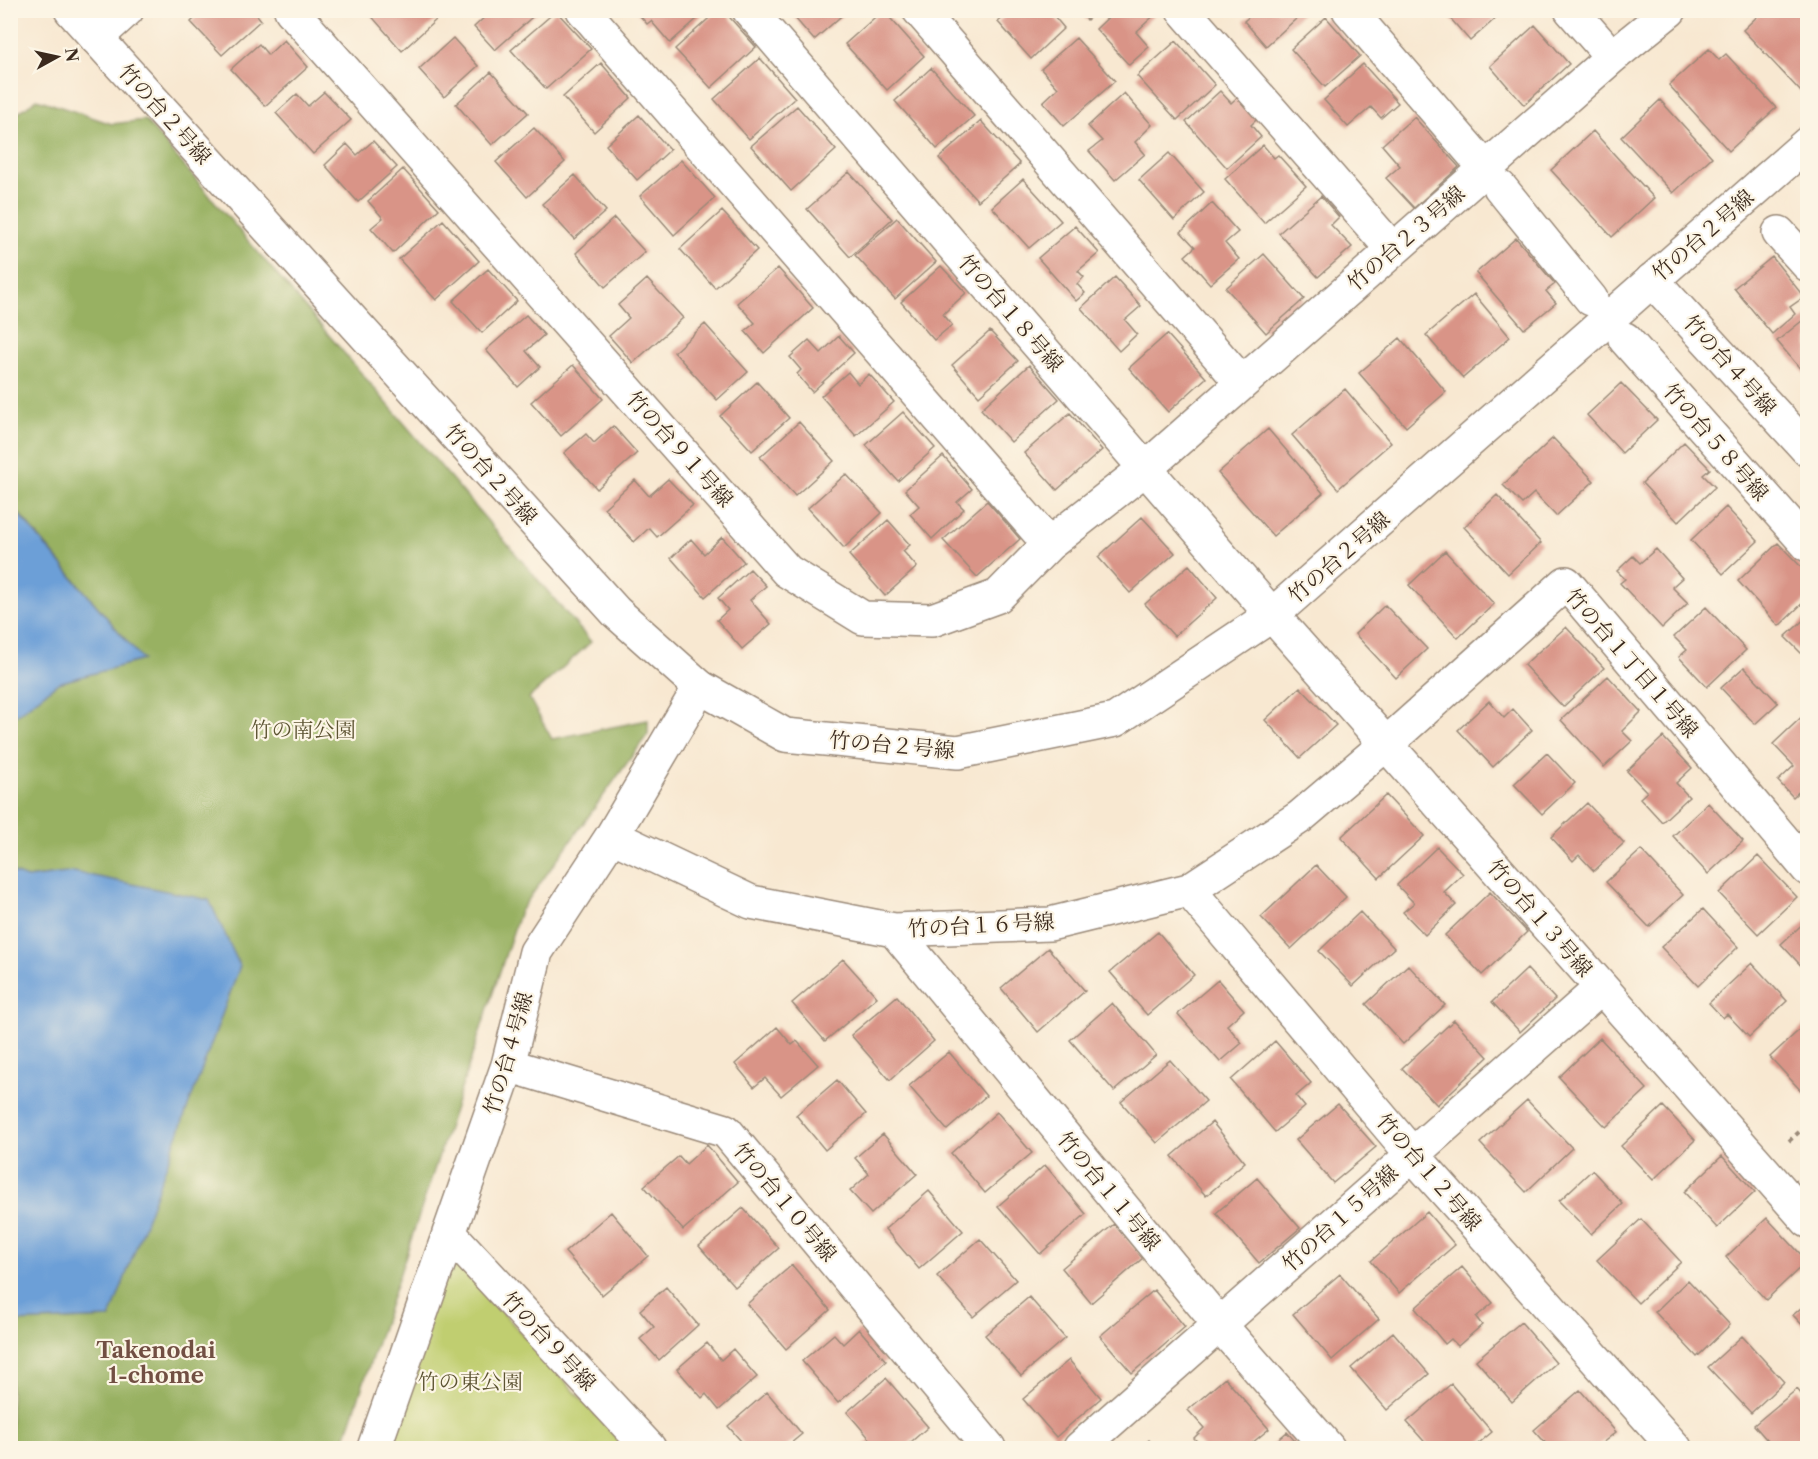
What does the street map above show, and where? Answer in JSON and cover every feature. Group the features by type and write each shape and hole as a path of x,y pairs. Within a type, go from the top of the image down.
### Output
{"street":[{"name":"竹の台２号線","path":"71,10 616,612 700,687 785,735 957,752 1115,720 1272,615 1808,143"},
{"path":"96,38 127,10"},
{"path":"583,10 1049,544"},
{"name":"竹の台１８号線","path":"749,10 1272,615"},
{"path":"919,10 1242,383"},
{"path":"1184,10 1393,250"},
{"path":"1349,10 1474,155"},
{"path":"1571,10 1612,57"},
{"name":"竹の台２３号線","path":"1146,468 1612,57 1670,10"},
{"name":"竹の台９１号線","path":"306,16 787,571 863,618 932,620 998,596 1049,544 1146,468"},
{"path":"1500,187 1591,299"},
{"path":"1779,233 1808,265"},
{"name":"竹の台４号線","path":"1652,280 1808,450"},
{"name":"竹の台５８号線","path":"1625,339 1808,545"},
{"name":"竹の台１丁目１号線","path":"1386,744 1566,583 1808,869"},
{"name":"竹の台１３号線","path":"1272,615 1808,1221"},
{"name":"竹の台４号線","path":"375,1449 508,1065 536,952 612,836 700,687"},
{"name":"竹の台１６号線","path":"612,836 751,902 894,930 1050,924 1189,890 1300,817 1386,744"},
{"name":"竹の台１２号線","path":"1189,890 1412,1154 1675,1449"},
{"name":"竹の台１１号線","path":"894,930 1220,1325 1328,1449"},
{"name":"竹の台１５号線","path":"1080,1449 1601,988"},
{"name":"竹の台１０号線","path":"508,1065 726,1131 989,1449"},
{"name":"竹の台９号線","path":"449,1233 649,1449"}],"green space":[{"name":"竹の南公園","path":"37,99 112,124 145,120 591,642 529,698 552,739 648,720 648,734 520,911 342,1448 11,1448 11,1322 111,1318 74,872 26,878 11,872 11,719 58,683 142,659 11,504 10,119"},
{"name":"竹の東公園","path":"444,1248 626,1448 374,1448"}],"water":[{"path":"10,504 143,660 58,683 11,719"},
{"path":"11,872 27,878 74,872 209,900 240,966 110,1318 11,1322"}],"building":[{"path":"203,10 253,10 261,20 222,55 191,22"},
{"path":"369,10 430,10 437,19 402,51 368,12"},
{"path":"483,10 540,10 495,50 474,27 487,15"},
{"path":"635,10 707,10 670,43 651,21 647,24"},
{"path":"718,10 723,10 756,47 711,88 675,49"},
{"path":"788,10 848,10 814,40"},
{"path":"883,10 924,56 887,90 845,44"},
{"path":"1012,10 1049,10 1064,28 1031,59 998,22"},
{"path":"1078,10 1098,10 1087,20"},
{"path":"1116,10 1160,10 1136,32 1149,47 1129,65 1096,29"},
{"path":"1257,10 1306,10 1266,46 1244,21"},
{"path":"1443,10 1505,10 1470,41"},
{"path":"1764,10 1797,10 1808,22 1808,88 1802,93 1743,30"},
{"path":"556,11 591,49 546,89 511,50"},
{"path":"1326,17 1360,56 1325,87 1291,49"},
{"path":"1535,25 1569,64 1524,105 1490,66"},
{"path":"453,38 478,66 444,97 419,69"},
{"path":"1076,38 1115,81 1064,126 1043,102 1058,88 1041,69"},
{"path":"284,40 308,67 265,106 231,69 259,44 268,55"},
{"path":"1176,41 1215,85 1177,120 1137,76"},
{"path":"1709,49 1719,60 1726,54 1776,108 1729,151 1669,85"},
{"path":"760,58 795,98 749,139 714,99"},
{"path":"601,63 631,98 594,132 563,97"},
{"path":"1363,64 1398,103 1381,118 1371,107 1348,127 1324,100"},
{"path":"931,68 974,116 937,149 895,101"},
{"path":"491,72 528,113 492,145 456,104"},
{"path":"1220,91 1231,103 1242,93 1261,115 1251,125 1261,137 1227,168 1186,122"},
{"path":"324,92 351,120 313,154 276,113 297,94 308,106"},
{"path":"1124,93 1152,125 1135,142 1145,154 1115,180 1089,151 1102,141 1088,126"},
{"path":"1660,100 1712,157 1673,193 1621,137"},
{"path":"797,106 836,150 791,191 751,146"},
{"path":"639,115 670,150 637,180 606,145"},
{"path":"1414,117 1459,167 1414,208 1386,178 1400,166 1382,145"},
{"path":"981,121 1020,164 978,201 939,158"},
{"path":"534,128 565,162 527,197 496,162"},
{"path":"1593,131 1654,198 1612,237 1551,170"},
{"path":"373,141 397,167 358,202 325,165 347,144 357,155"},
{"path":"1263,145 1274,158 1278,155 1306,186 1264,223 1225,179"},
{"path":"1169,153 1204,192 1174,220 1139,180"},
{"path":"681,160 715,198 674,235 640,196"},
{"path":"403,169 439,209 393,253 371,228 383,218 368,201"},
{"path":"849,172 892,219 850,257 807,209"},
{"path":"575,175 606,211 574,239 542,204"},
{"path":"1023,179 1061,221 1029,248 992,207"},
{"path":"1321,196 1339,217 1331,225 1352,247 1318,277 1279,233"},
{"path":"1212,203 1238,232 1225,243 1239,259 1210,284 1185,256 1195,247 1181,232"},
{"path":"722,211 757,250 715,288 680,249"},
{"path":"614,218 645,252 605,287 576,253"},
{"path":"897,218 936,262 895,299 855,255"},
{"path":"443,220 479,261 436,300 399,259"},
{"path":"1075,226 1099,253 1078,271 1084,277 1077,284 1085,293 1076,301 1038,258"},
{"path":"1516,238 1555,284 1546,291 1556,303 1524,329 1476,273"},
{"path":"1264,254 1304,299 1266,333 1226,288"},
{"path":"1772,257 1804,297 1790,307 1795,314 1772,334 1734,288"},
{"path":"941,266 966,293 943,314 952,325 934,340 901,302"},
{"path":"778,268 813,308 764,353 745,331 755,323 737,303"},
{"path":"488,269 517,301 482,333 453,301"},
{"path":"1115,277 1141,306 1125,320 1137,334 1119,351 1081,308"},
{"path":"647,279 683,318 633,363 609,336 629,318 618,305"},
{"path":"1474,294 1510,337 1463,378 1426,335"},
{"path":"526,315 544,335 526,351 540,367 518,387 486,350"},
{"path":"1808,316 1808,378 1777,341"},
{"path":"705,324 748,372 717,400 674,352"},
{"path":"990,331 1018,361 979,396 952,365"},
{"path":"1167,334 1206,378 1168,412 1129,368"},
{"path":"839,336 854,353 812,392 797,374 801,370 790,357 809,340 821,353"},
{"path":"1400,338 1446,392 1406,427 1359,373"},
{"path":"573,365 603,399 561,436 531,402"},
{"path":"1029,365 1059,399 1011,442 981,409"},
{"path":"848,372 858,384 869,374 894,402 856,436 821,396"},
{"path":"757,382 789,418 752,451 720,416"},
{"path":"1621,383 1657,420 1622,453 1587,415"},
{"path":"1345,389 1391,443 1338,489 1292,435"},
{"path":"903,412 935,448 898,481 866,445"},
{"path":"1070,413 1102,450 1057,490 1024,453"},
{"path":"799,422 834,461 795,496 760,457"},
{"path":"613,426 637,453 597,489 564,453 586,434 594,443"},
{"path":"1268,429 1323,493 1273,536 1218,473"},
{"path":"1553,438 1594,481 1556,516 1534,493 1522,504 1503,485"},
{"path":"1684,442 1710,469 1703,475 1715,487 1678,522 1642,483"},
{"path":"943,456 972,489 957,502 964,509 932,539 910,514 919,506 905,490"},
{"path":"846,474 882,513 844,548 808,508"},
{"path":"668,479 693,505 657,537 649,528 634,542 604,508 635,480 649,496"},
{"path":"1497,495 1541,543 1508,574 1464,527"},
{"path":"987,501 1020,539 977,577 943,540"},
{"path":"1726,507 1758,541 1723,574 1691,540"},
{"path":"1142,517 1175,553 1130,593 1098,557"},
{"path":"888,520 910,545 903,551 917,567 885,596 849,555"},
{"path":"722,537 744,562 705,597 671,558 691,539 704,554"},
{"path":"1778,543 1808,574 1808,598 1779,626 1738,581"},
{"path":"1656,549 1682,578 1672,587 1688,603 1662,628 1620,583 1625,579 1617,571 1633,556 1640,563"},
{"path":"1445,551 1494,604 1458,638 1409,585"},
{"path":"1189,565 1217,598 1174,636 1145,604"},
{"path":"750,569 766,586 750,600 771,624 742,649 717,620 728,610 718,598"},
{"path":"1385,605 1427,649 1396,678 1355,634"},
{"path":"1706,607 1746,650 1707,687 1679,657 1687,650 1674,637"},
{"path":"1808,616 1808,660 1785,637"},
{"path":"1566,627 1604,668 1563,707 1524,665"},
{"path":"1744,667 1778,703 1755,724 1721,688"},
{"path":"1608,676 1641,712 1622,731 1632,741 1604,767 1561,720"},
{"path":"1300,687 1336,725 1300,758 1265,720"},
{"path":"1489,701 1504,718 1513,709 1532,730 1493,767 1458,730"},
{"path":"1808,711 1808,783 1793,797 1778,781 1794,766 1773,744"},
{"path":"1663,737 1692,768 1676,783 1689,797 1662,822 1640,798 1647,792 1627,771"},
{"path":"1547,753 1575,783 1542,814 1514,784"},
{"path":"1386,795 1424,836 1379,878 1341,837"},
{"path":"1587,803 1624,843 1594,871 1579,855 1573,861 1551,837"},
{"path":"1708,803 1743,841 1708,874 1673,836"},
{"path":"1437,847 1463,874 1444,892 1456,905 1425,935 1403,912 1414,903 1397,885"},
{"path":"1641,850 1683,895 1649,927 1606,882"},
{"path":"1758,856 1797,897 1758,934 1719,893"},
{"path":"1316,865 1346,897 1291,949 1261,917"},
{"path":"1490,892 1527,932 1482,975 1445,935"},
{"path":"1703,909 1738,947 1698,986 1661,947"},
{"path":"1360,912 1394,948 1353,986 1319,951"},
{"path":"1808,919 1808,973 1781,944"},
{"path":"1158,932 1194,975 1147,1015 1110,972"},
{"path":"1048,948 1085,991 1038,1032 1001,988"},
{"path":"843,959 877,997 825,1041 792,1003"},
{"path":"1752,963 1787,1001 1749,1037 1727,1014 1723,1018 1709,1003"},
{"path":"1408,965 1445,1005 1403,1044 1366,1004"},
{"path":"1527,969 1555,999 1520,1032 1492,1002"},
{"path":"1218,980 1244,1010 1227,1025 1242,1043 1220,1062 1178,1014"},
{"path":"897,996 934,1041 890,1080 851,1035"},
{"path":"1112,1003 1156,1055 1114,1091 1070,1040"},
{"path":"1454,1020 1488,1057 1437,1105 1402,1068"},
{"path":"1808,1022 1808,1090 1804,1094 1770,1057"},
{"path":"777,1027 792,1045 797,1041 818,1065 781,1096 765,1078 754,1087 735,1064"},
{"path":"1600,1038 1647,1089 1606,1127 1559,1077"},
{"path":"1275,1041 1311,1083 1296,1096 1305,1107 1275,1132 1231,1080"},
{"path":"949,1052 986,1096 947,1130 909,1086"},
{"path":"1170,1060 1206,1101 1157,1143 1121,1102"},
{"path":"837,1080 866,1114 825,1150 796,1115"},
{"path":"1527,1100 1572,1148 1526,1192 1480,1143"},
{"path":"1338,1104 1376,1147 1333,1183 1296,1140"},
{"path":"1663,1106 1695,1140 1653,1180 1621,1146"},
{"path":"997,1112 1032,1153 985,1193 951,1153"},
{"path":"1212,1122 1245,1162 1206,1196 1172,1156"},
{"path":"883,1134 917,1174 871,1214 850,1191 869,1174 855,1158"},
{"path":"707,1145 738,1182 683,1230 644,1186 679,1156 686,1164"},
{"path":"1722,1156 1755,1192 1717,1228 1684,1192"},
{"path":"1045,1165 1086,1214 1040,1254 998,1206"},
{"path":"1592,1170 1623,1204 1591,1234 1559,1201"},
{"path":"1257,1178 1300,1228 1259,1263 1216,1213"},
{"path":"929,1191 963,1231 919,1269 885,1229"},
{"path":"743,1208 779,1248 735,1287 699,1246"},
{"path":"611,1212 648,1256 602,1295 565,1252"},
{"path":"1427,1212 1455,1245 1399,1293 1371,1261"},
{"path":"1767,1218 1807,1261 1766,1300 1726,1257"},
{"path":"1641,1219 1681,1262 1638,1303 1597,1260"},
{"path":"1114,1224 1143,1258 1091,1303 1062,1268"},
{"path":"980,1239 1016,1280 973,1317 937,1276"},
{"path":"792,1265 830,1310 786,1349 747,1304"},
{"path":"1462,1267 1493,1303 1476,1317 1482,1325 1458,1346 1451,1339 1445,1344 1415,1308"},
{"path":"1340,1274 1379,1319 1332,1360 1293,1314"},
{"path":"1688,1280 1730,1325 1697,1357 1655,1312"},
{"path":"666,1287 698,1325 659,1360 640,1339 654,1327 640,1310"},
{"path":"1154,1290 1185,1327 1132,1373 1100,1336"},
{"path":"1029,1297 1065,1338 1021,1376 985,1335"},
{"path":"1808,1302 1808,1331 1793,1315"},
{"path":"1521,1322 1556,1363 1512,1402 1476,1360"},
{"path":"859,1329 886,1361 838,1403 802,1361 834,1334 843,1344"},
{"path":"1393,1332 1429,1374 1387,1410 1351,1368"},
{"path":"1742,1336 1784,1382 1751,1413 1708,1367"},
{"path":"707,1343 721,1360 733,1349 757,1377 719,1410 706,1394 702,1398 677,1369"},
{"path":"1069,1360 1101,1398 1056,1437 1023,1399"},
{"path":"886,1378 928,1427 904,1448 860,1448 871,1440 847,1412"},
{"path":"1225,1378 1269,1429 1246,1448 1203,1448 1194,1438 1204,1428 1188,1410"},
{"path":"1451,1384 1492,1432 1473,1448 1430,1448 1407,1422"},
{"path":"1797,1389 1808,1402 1808,1448 1774,1448 1754,1425"},
{"path":"1580,1390 1616,1432 1596,1448 1550,1448 1534,1430"},
{"path":"767,1392 802,1434 785,1448 747,1448 728,1426"},
{"path":"1287,1432 1301,1448 1268,1448"},
{"path":"1149,1440 1156,1448 1139,1448"}],"district":[{"name":"Takenodai 1-chome","path":"156,1362"}]}
